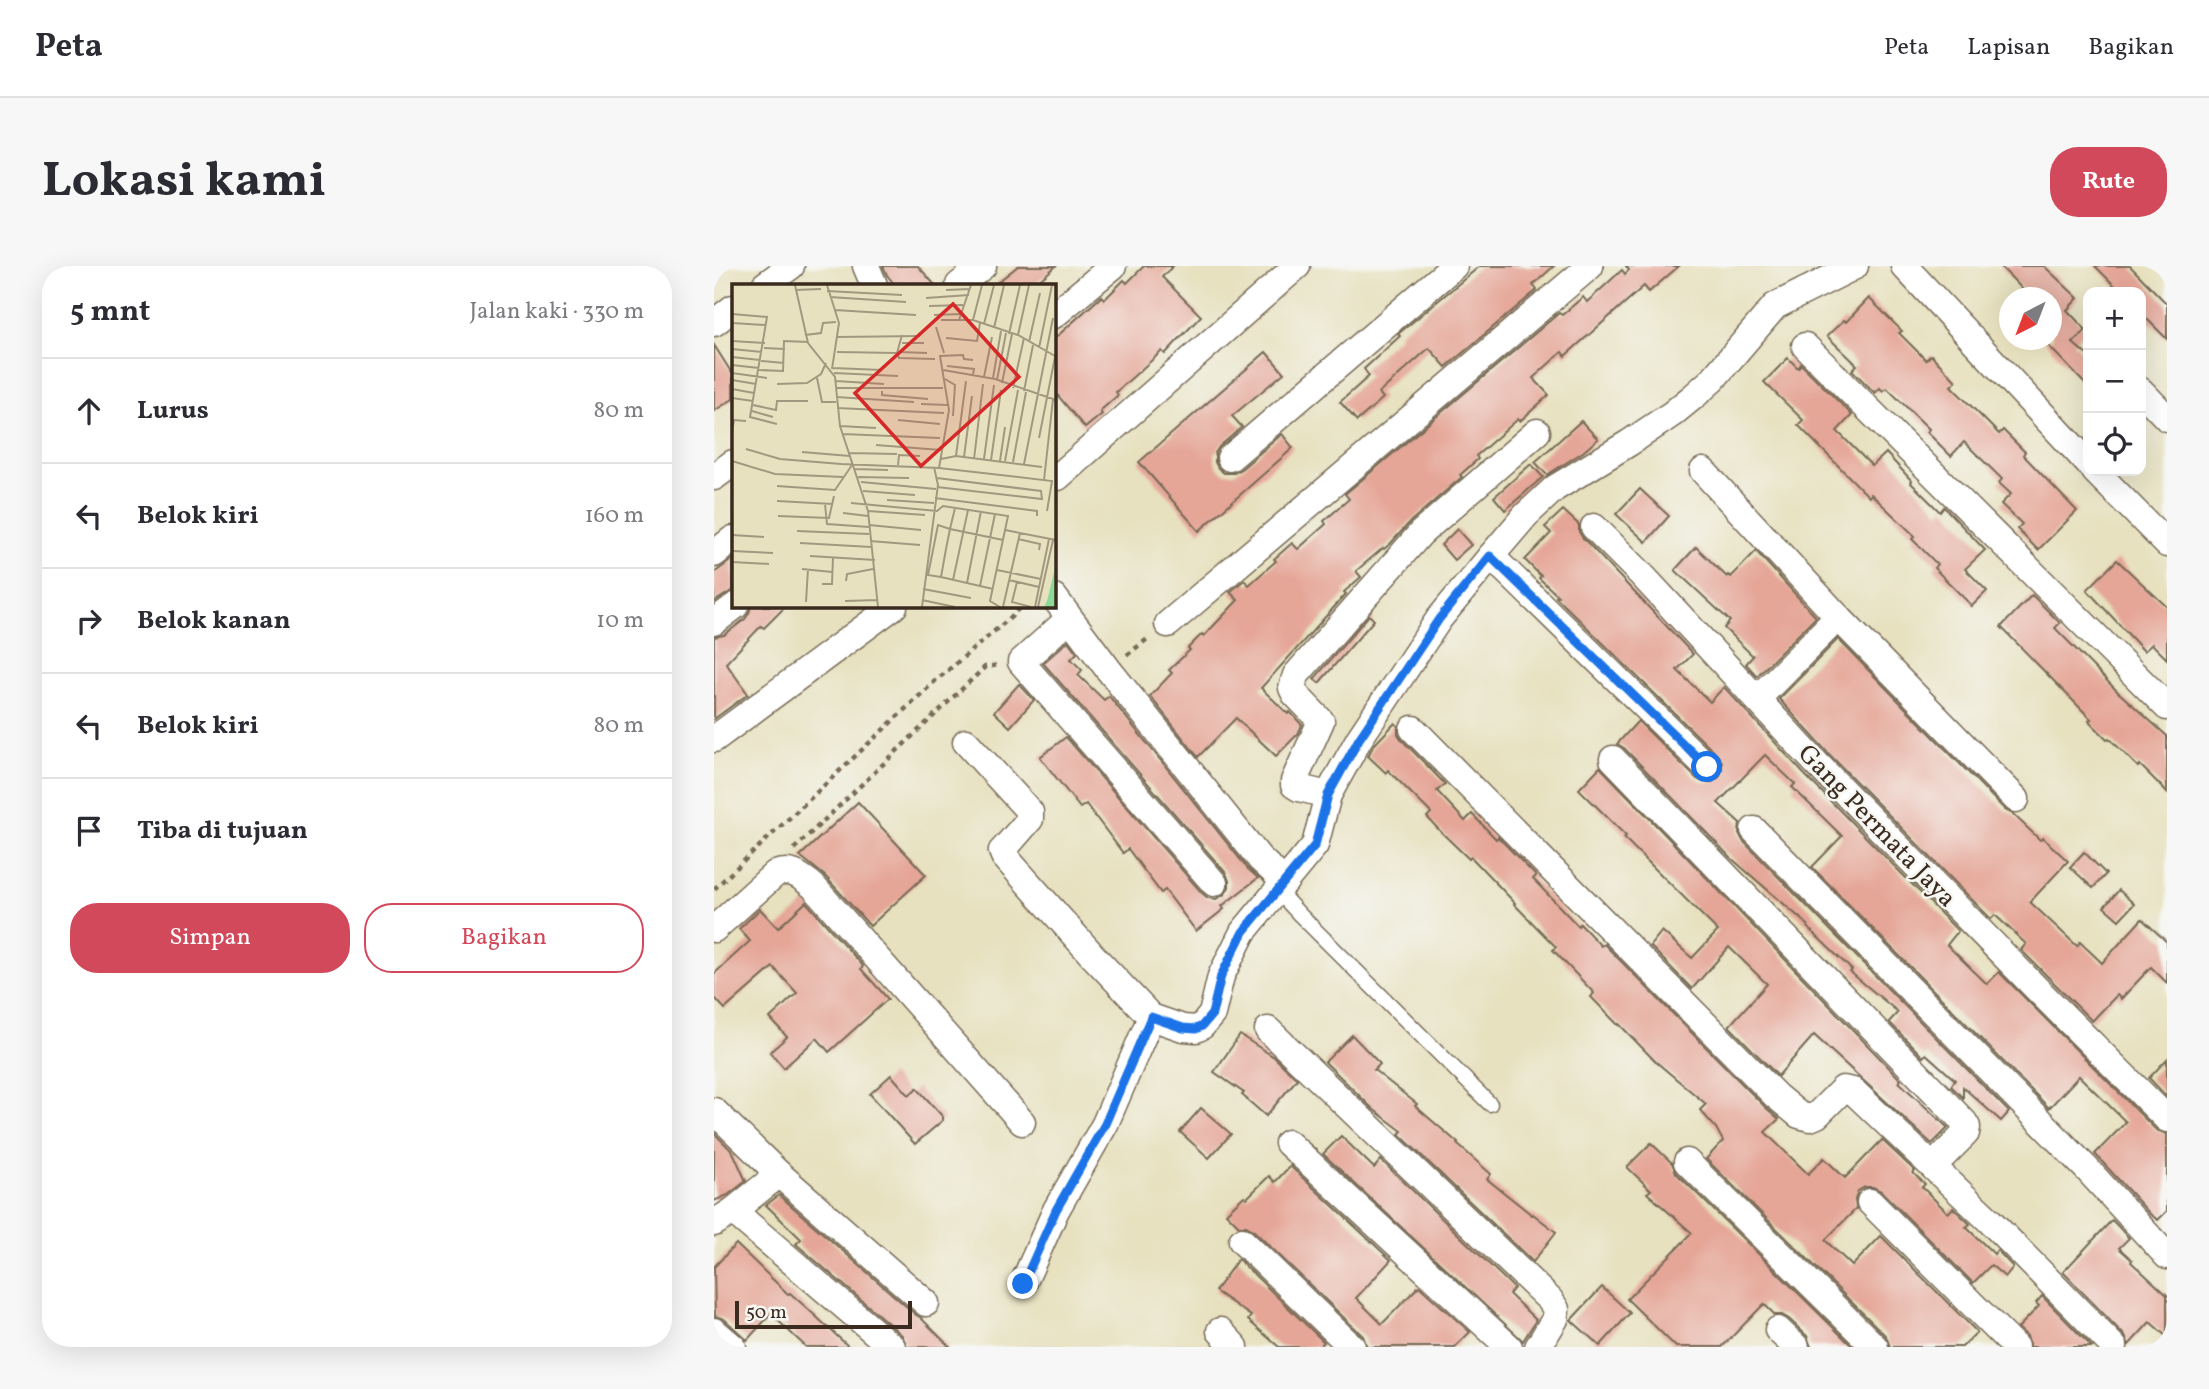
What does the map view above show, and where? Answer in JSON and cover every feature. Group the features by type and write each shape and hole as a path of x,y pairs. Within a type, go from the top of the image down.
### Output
{"street":[{"path":"766,284 791,266"},
{"path":"866,266 874,284"},
{"path":"960,284 983,266"},
{"path":"1055,314 1113,266"},
{"path":"1058,477 1297,266"},
{"path":"1230,458 1454,266"},
{"path":"1168,624 1590,266"},
{"path":"966,742 1030,812 1030,819 1002,851 1004,856 1151,1017 1183,1028 1196,1029 1202,1026 1212,1014 1221,976 1243,932 1315,845 1328,795 1359,739 1439,619 1490,556 1526,515 1555,488 1629,443 1694,396 1712,380 1776,306 1855,266"},
{"path":"1904,266 2083,458"},
{"path":"714,323 732,309"},
{"path":"1805,346 2167,707"},
{"path":"2146,396 2167,418"},
{"path":"1328,795 1299,789 1294,785 1321,721 1295,694 1292,688 1296,675 1421,533 1537,432"},
{"path":"714,477 732,464"},
{"path":"1703,471 1838,617 2016,799"},
{"path":"2100,476 2167,544"},
{"name":"Gang Permata Jaya","path":"1594,527 1817,764 2167,1118"},
{"path":"714,554 732,541"},
{"path":"1490,556 1707,767"},
{"path":"1055,598 1281,886"},
{"path":"714,622 734,607"},
{"path":"714,739 893,607"},
{"path":"1757,699 1838,617"},
{"path":"1069,619 1021,662 1214,883"},
{"path":"1413,729 1776,1096 1799,1115 1810,1118 1817,1115 1843,1089 1853,1090 2114,1347"},
{"path":"1613,759 1964,1122 1966,1133 1933,1166"},
{"path":"1754,830 2085,1167 2167,1256"},
{"path":"714,929 775,874 792,871 813,886 1022,1122"},
{"path":"1023,1284 1056,1210 1105,1124 1151,1017"},
{"path":"1268,1030 1550,1300 1556,1309 1555,1319 1538,1347"},
{"path":"714,1111 779,1174 926,1303"},
{"path":"1288,1143 1509,1347"},
{"path":"1687,1162 1875,1347"},
{"path":"779,1174 723,1217 892,1347"},
{"path":"1870,1202 2015,1347"},
{"path":"1242,1241 1352,1347"},
{"path":"714,1331 733,1347"}],"lane":[{"path":"1281,886 1299,914 1490,1104"}],"path":[{"path":"714,889 934,682 1020,607"},
{"path":"1108,669 1168,624"},
{"path":"775,874 782,861 985,667 1021,662"}],"building":[{"path":"883,266 918,266 934,284 894,284"},
{"path":"1018,266 1056,266 1035,284 995,284"},
{"path":"1144,266 1173,266 1162,277 1201,316 1165,354 1162,351 1116,392 1118,395 1100,411 1102,414 1085,428 1055,392 1055,338 1102,296 1105,299 1124,280 1127,283"},
{"path":"1480,266 1554,266 1533,285 1537,290 1446,367 1429,348 1379,393 1383,398 1357,421 1340,402 1369,376 1364,369 1400,336 1398,334"},
{"path":"1626,266 1679,266 1649,292 1644,286 1565,356 1562,352 1533,378 1549,395 1476,456 1478,459 1460,475 1462,477 1411,521 1390,544 1356,571 1361,577 1344,592 1346,594 1261,688 1302,725 1298,734 1276,756 1236,718 1198,757 1150,696 1172,673 1169,670 1190,650 1188,648 1202,634 1204,636 1238,600 1230,592 1244,580 1249,585 1292,543 1298,549 1349,499 1345,494 1559,313 1562,315 1583,297 1587,302 1622,270 1625,274 1629,270"},
{"path":"2000,266 2044,266 2078,298 2067,310 2083,327 2083,333 2073,343 2083,352 2083,382 2053,350 2062,350 2062,287 2020,287"},
{"path":"2095,266 2130,266 2167,304 2167,339 2146,318 2146,287 2116,287"},
{"path":"1869,298 1926,360 1931,355 1956,381 1951,386 1999,434 2003,430 2077,511 2038,550 2017,529 2022,524 2001,504 2011,494 1999,483 2002,479 1964,442 1951,456 1927,432 1929,429 1887,388 1883,391 1880,388 1875,393 1852,370 1857,365 1827,336 1844,320 1846,322"},
{"path":"714,345 732,373 732,400 714,411"},
{"path":"1266,352 1284,373 1232,416 1242,427 1219,447 1215,453 1215,462 1224,473 1234,473 1282,434 1293,448 1199,531 1139,462"},
{"path":"1788,358 1798,368 1801,364 1852,415 1837,431 1872,466 1886,453 1940,512 1944,507 1985,550 1965,569 1987,591 1972,606 1934,568 1937,564 1912,539 1915,536 1871,494 1869,497 1798,425 1803,420 1764,382"},
{"path":"1581,421 1598,439 1547,475 1535,462"},
{"path":"1531,464 1543,477 1505,510 1494,497"},
{"path":"1640,489 1669,516 1646,542 1616,514"},
{"path":"1563,510 1579,525 1583,538 1693,654 1677,670 1710,702 1724,687 1805,775 1958,931 1947,945 1987,984 1999,972 2156,1130 2167,1134 2167,1211 2158,1220 2095,1154 2126,1122 2079,1076 2049,1108 1812,867 1842,836 1792,787 1795,784 1765,755 1718,803 1740,823 1739,833 1743,841 2009,1112 2001,1121 1963,1087 1963,1098 1951,1086 1955,1080 1926,1054 1923,1057 1889,1022 1898,1012 1850,972 1852,970 1807,927 1808,925 1731,858 1624,748 1617,744 1638,721 1697,779 1712,782 1719,777 1722,770 1722,762 1718,756 1556,597 1558,596 1525,560 1551,533 1545,527"},
{"path":"1457,529 1471,545 1454,560 1441,545"},
{"path":"1696,547 1727,577 1731,577 1756,551 1816,617 1757,676 1746,664 1753,656 1724,628 1730,621 1675,570"},
{"path":"732,560 732,591 714,602 714,573"},
{"path":"2117,560 2167,607 2167,659 2152,644 2144,651 2087,590"},
{"path":"2032,595 2060,623 2055,628 2118,692 2167,736 2167,792 2140,765 2138,767 2107,739 2089,721 2091,719 2001,627"},
{"path":"751,607 785,607 764,628 761,626 726,663 748,694 714,719 714,637 724,635 749,613"},
{"path":"1369,615 1374,620 1319,683 1314,679"},
{"path":"1838,639 2005,810 2013,814 2040,840 2043,838 2068,861 2030,902 2077,946 2080,942 2102,963 2142,919 2167,942 2167,983 2151,967 2121,999 2117,995 2092,1021 2021,950 2026,944 1995,915 1991,919 1828,753 1779,699"},
{"path":"1068,641 1077,653 1071,659 1082,670 1078,675 1104,700 1109,696 1258,878 1222,906 1224,909 1196,931 1165,890 1161,893 1128,849 1123,853 1086,804 1080,808 1040,757 1066,737 1202,893 1208,898 1216,899 1225,894 1229,887 1226,873 1043,663"},
{"path":"1019,684 1034,700 1010,727 994,712"},
{"path":"1395,723 1402,740 1445,784 1437,791 1465,821 1472,814 1496,839 1498,837 1536,876 1533,879 1578,926 1580,924 1601,946 1604,944 1779,1119 1765,1132 1808,1174 1824,1158 1845,1178 1882,1140 1915,1171 1913,1173 1925,1184 1922,1187 1948,1213 1953,1208 1970,1224 1966,1227 1994,1254 1997,1250 2013,1267 2005,1277 1991,1265 1973,1283 1881,1191 1873,1187 1858,1191 1856,1209 1825,1240 1852,1266 1881,1236 1977,1332 1962,1347 1890,1347 1886,1336 1706,1159 1723,1141 1716,1128 1700,1110 1706,1104 1618,1025 1591,997 1594,993 1553,950 1556,947 1471,857 1469,859 1440,831 1427,817 1431,813 1388,770 1386,773 1368,756 1373,746"},
{"path":"1600,767 1901,1080 1899,1082 1948,1128 1932,1144 1814,1035 1778,1076 1729,1026 1767,984 1729,947 1692,989 1650,946 1662,931 1692,958 1718,931 1624,838 1626,836 1579,789"},
{"path":"858,802 926,875 870,926 825,876 800,856"},
{"path":"2084,852 2106,874 2093,888 2070,867"},
{"path":"2119,890 2134,904 2119,920 2104,907"},
{"path":"806,902 863,966 861,969 888,999 829,1052 817,1038 784,1068 770,1052 787,1037 770,1018 797,993 773,967 725,1009 714,997 714,974 750,941 739,929 760,909 778,928"},
{"path":"1240,1035 1274,1057 1297,1079 1266,1116 1242,1095 1244,1093 1214,1072"},
{"path":"1352,1035 1380,1064 1374,1070 1417,1104 1415,1106 1491,1174 1487,1179 1556,1232 1533,1262 1399,1134 1402,1131 1373,1109 1325,1062"},
{"path":"2167,1059 2167,1097 2149,1078"},
{"path":"891,1075 909,1095 917,1088 943,1117 943,1120 915,1144 870,1094"},
{"path":"1201,1108 1231,1134 1209,1158 1180,1132"},
{"path":"714,1133 733,1152 746,1181 728,1195 714,1201"},
{"path":"1341,1136 1374,1168 1381,1160 1514,1288 1509,1294 1536,1320 1523,1341 1323,1154"},
{"path":"1651,1143 1672,1163 1676,1173 1853,1347 1811,1347 1807,1336 1789,1319 1775,1315 1764,1304 1722,1347 1676,1347 1627,1299 1692,1233 1647,1193 1651,1190 1627,1167"},
{"path":"1290,1166 1391,1260 1356,1298 1382,1324 1419,1286 1470,1332 1455,1347 1367,1347 1363,1336 1253,1230 1239,1226 1226,1213 1244,1196 1247,1198 1269,1176 1275,1182"},
{"path":"779,1195 921,1318 950,1347 907,1347 902,1335 796,1244 801,1239 766,1205"},
{"path":"2112,1220 2129,1238 2119,1248 2167,1295 2167,1337 2150,1322 2129,1345 2125,1336 2063,1272"},
{"path":"736,1244 849,1347 806,1347 771,1314 747,1340 724,1319 715,1316 714,1267"},
{"path":"1238,1259 1324,1342 1319,1347 1279,1347 1248,1320 1251,1316 1215,1291"},
{"path":"1602,1287 1630,1313 1600,1346 1571,1320"},
{"path":"2042,1296 2092,1347 2030,1347 2027,1336 2018,1328 2039,1306 2036,1303"}],"route":[{"path":"1023,1284 1056,1210 1105,1124 1151,1017 1183,1028 1196,1029 1212,1014 1228,959 1256,914 1315,845 1328,795 1359,739 1439,619 1490,556 1707,767"}]}
